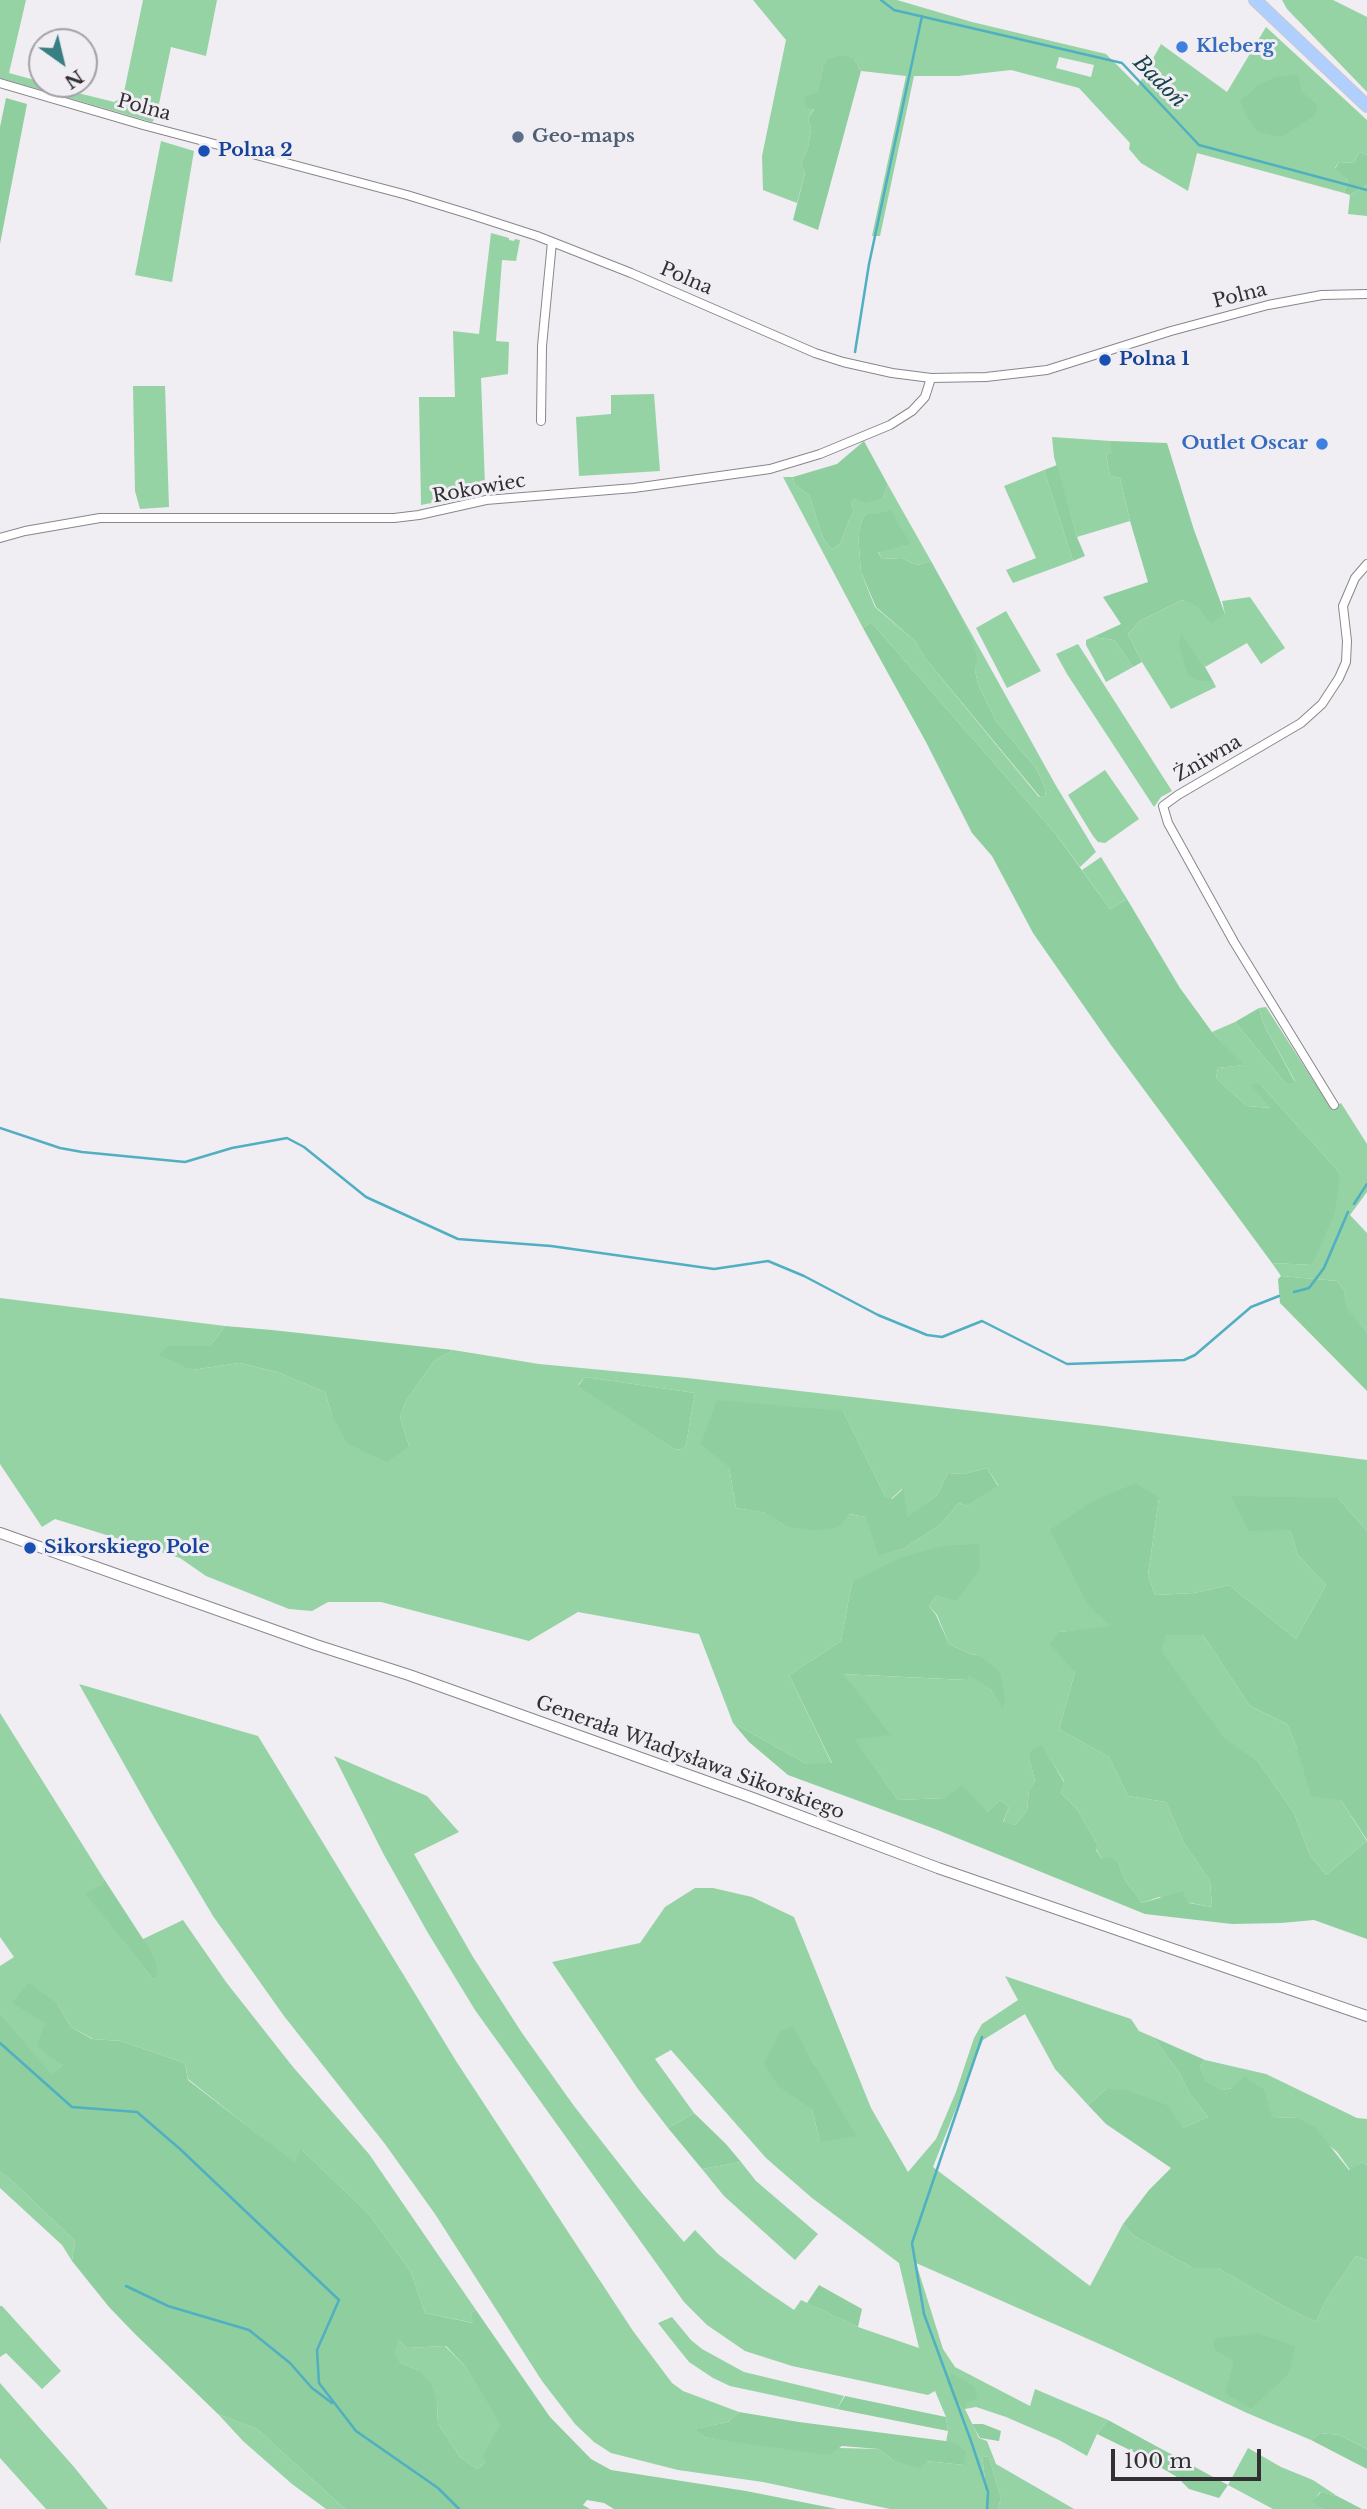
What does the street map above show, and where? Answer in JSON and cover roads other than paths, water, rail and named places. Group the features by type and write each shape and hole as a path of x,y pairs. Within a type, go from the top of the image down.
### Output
{"main road":[{"path":"1255,0 1367,106"}],"street":[{"name":"Polna","path":"0,83 143,125 407,195 552,242 694,299 815,353 892,373 931,378 986,377 1046,370 1171,331 1268,305 1322,296 1367,293"},
{"path":"541,421 542,346 552,242"},
{"name":"Rokowiec","path":"0,538 100,518 394,518 486,500 634,488 770,469 820,454 890,425 912,411 925,397 931,378"},
{"name":"Żniwna","path":"1334,1105 1234,942 1168,823 1163,806 1301,723 1322,704 1346,662 1347,641 1343,606 1355,578 1367,564"},
{"name":"Generała Władysława Sikorskiego","path":"0,1533 737,1792 938,1868 1367,2016"}],"waterway":[{"name":"Badoń","path":"881,0 894,10 1122,63 1199,145 1367,190"},
{"path":"855,352 869,264 922,16"},
{"path":"0,1128 60,1148 185,1162 232,1148 287,1138 304,1147 366,1197 458,1239 551,1246 714,1269 768,1261 804,1276 878,1315 927,1335 942,1337 982,1321 1067,1364 1184,1360 1195,1355 1251,1307 1279,1296"},
{"path":"1354,1204 1367,1184"},
{"path":"1294,1292 1309,1288 1324,1268 1348,1212"},
{"path":"982,2037 912,2243 924,2314 988,2492 987,2509"},
{"path":"0,2043 72,2107 137,2112 180,2149 339,2300 317,2350 319,2383 356,2431 438,2488 459,2509"},
{"path":"126,2286 168,2306 249,2330 290,2363 312,2388 332,2403"}],"place":[{"name":"Kleberg","path":"1182,47"},
{"name":"Geo-maps","path":"518,137"},
{"name":"Polna 2","path":"204,151"},
{"name":"Polna 1","path":"1105,360"},
{"name":"Outlet Oscar","path":"1322,444"},
{"name":"Sikorskiego Pole","path":"30,1548"}]}
